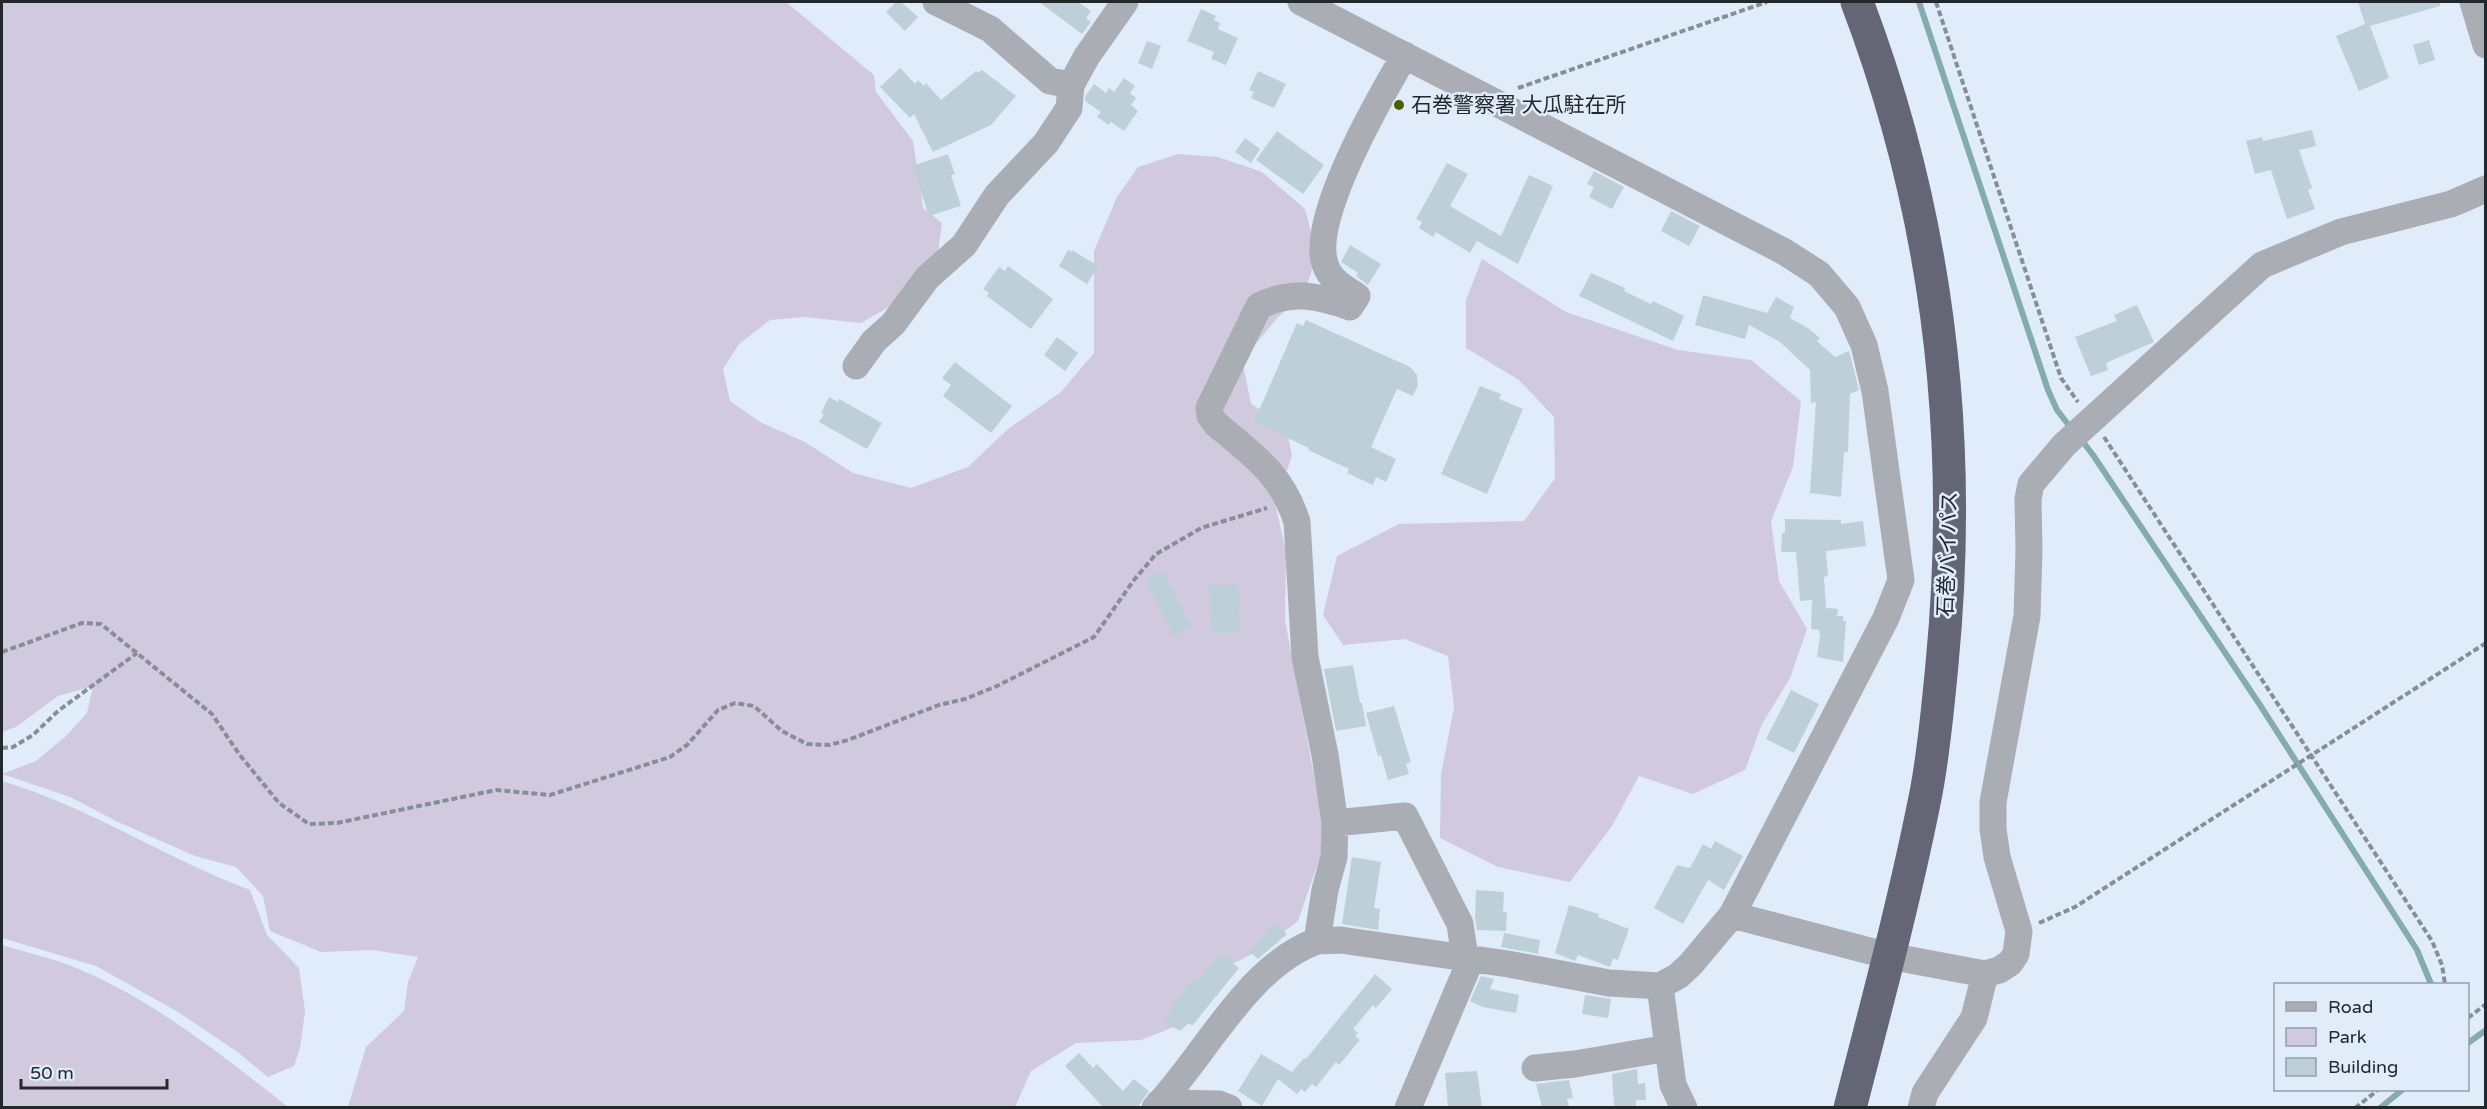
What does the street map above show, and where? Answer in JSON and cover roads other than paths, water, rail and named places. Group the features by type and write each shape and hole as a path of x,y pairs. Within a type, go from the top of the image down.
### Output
{"highway":[{"name":"石巻バイパス","path":"1850,1107 1889,956 1926,792 1938,712 1947,614 1951,530 1950,453 1943,353 1927,250 1903,142 1876,50 1857,2"}],"street":[{"path":"936,2 990,28 1050,81 1071,86"},
{"path":"856,366 874,341 893,324 927,278 964,245 997,195 1046,143 1069,108 1071,86 1087,56 1125,2"},
{"path":"1157,1105 1254,985 1296,948 1317,941 1341,940 1468,958 1609,983 1660,986 1678,976 1732,915 1881,628 1901,580 1875,392 1864,345 1847,306 1819,274 1792,256 1301,2"},
{"path":"2473,2 2486,45"},
{"path":"1317,941 1325,890 1334,857 1335,823 1325,755 1305,657 1298,534 1291,501 1276,477 1216,424 1210,416 1209,408 1259,306 1286,296 1309,296 1324,297 1350,307 1356,296 1330,275 1322,251 1324,230 1340,182 1383,93 1405,55"},
{"path":"1732,915 1889,956 1985,974 2010,963 2016,954 2019,931 1997,857 1993,830 1993,802 2027,616 2031,484 2080,431 2262,265 2341,232 2451,204 2486,189"},
{"path":"1335,823 1405,816 1460,924 1468,958 1408,1107"},
{"path":"1921,1107 1925,1093 1974,1018 1985,974"},
{"path":"1660,986 1673,1085 1684,1107"},
{"path":"1534,1068 1575,1064 1668,1048"},
{"path":"1157,1105 1219,1104 1229,1107"}],"waterway":[{"path":"1919,2 2048,390 2057,410 2071,428"},
{"path":"2080,438 2260,705 2417,950 2431,983"},
{"path":"2469,1042 2486,1030"},
{"path":"2380,1108 2401,1091"}],"place":[{"name":"石巻警察署 大瓜駐在所","path":"1399,105"}]}
